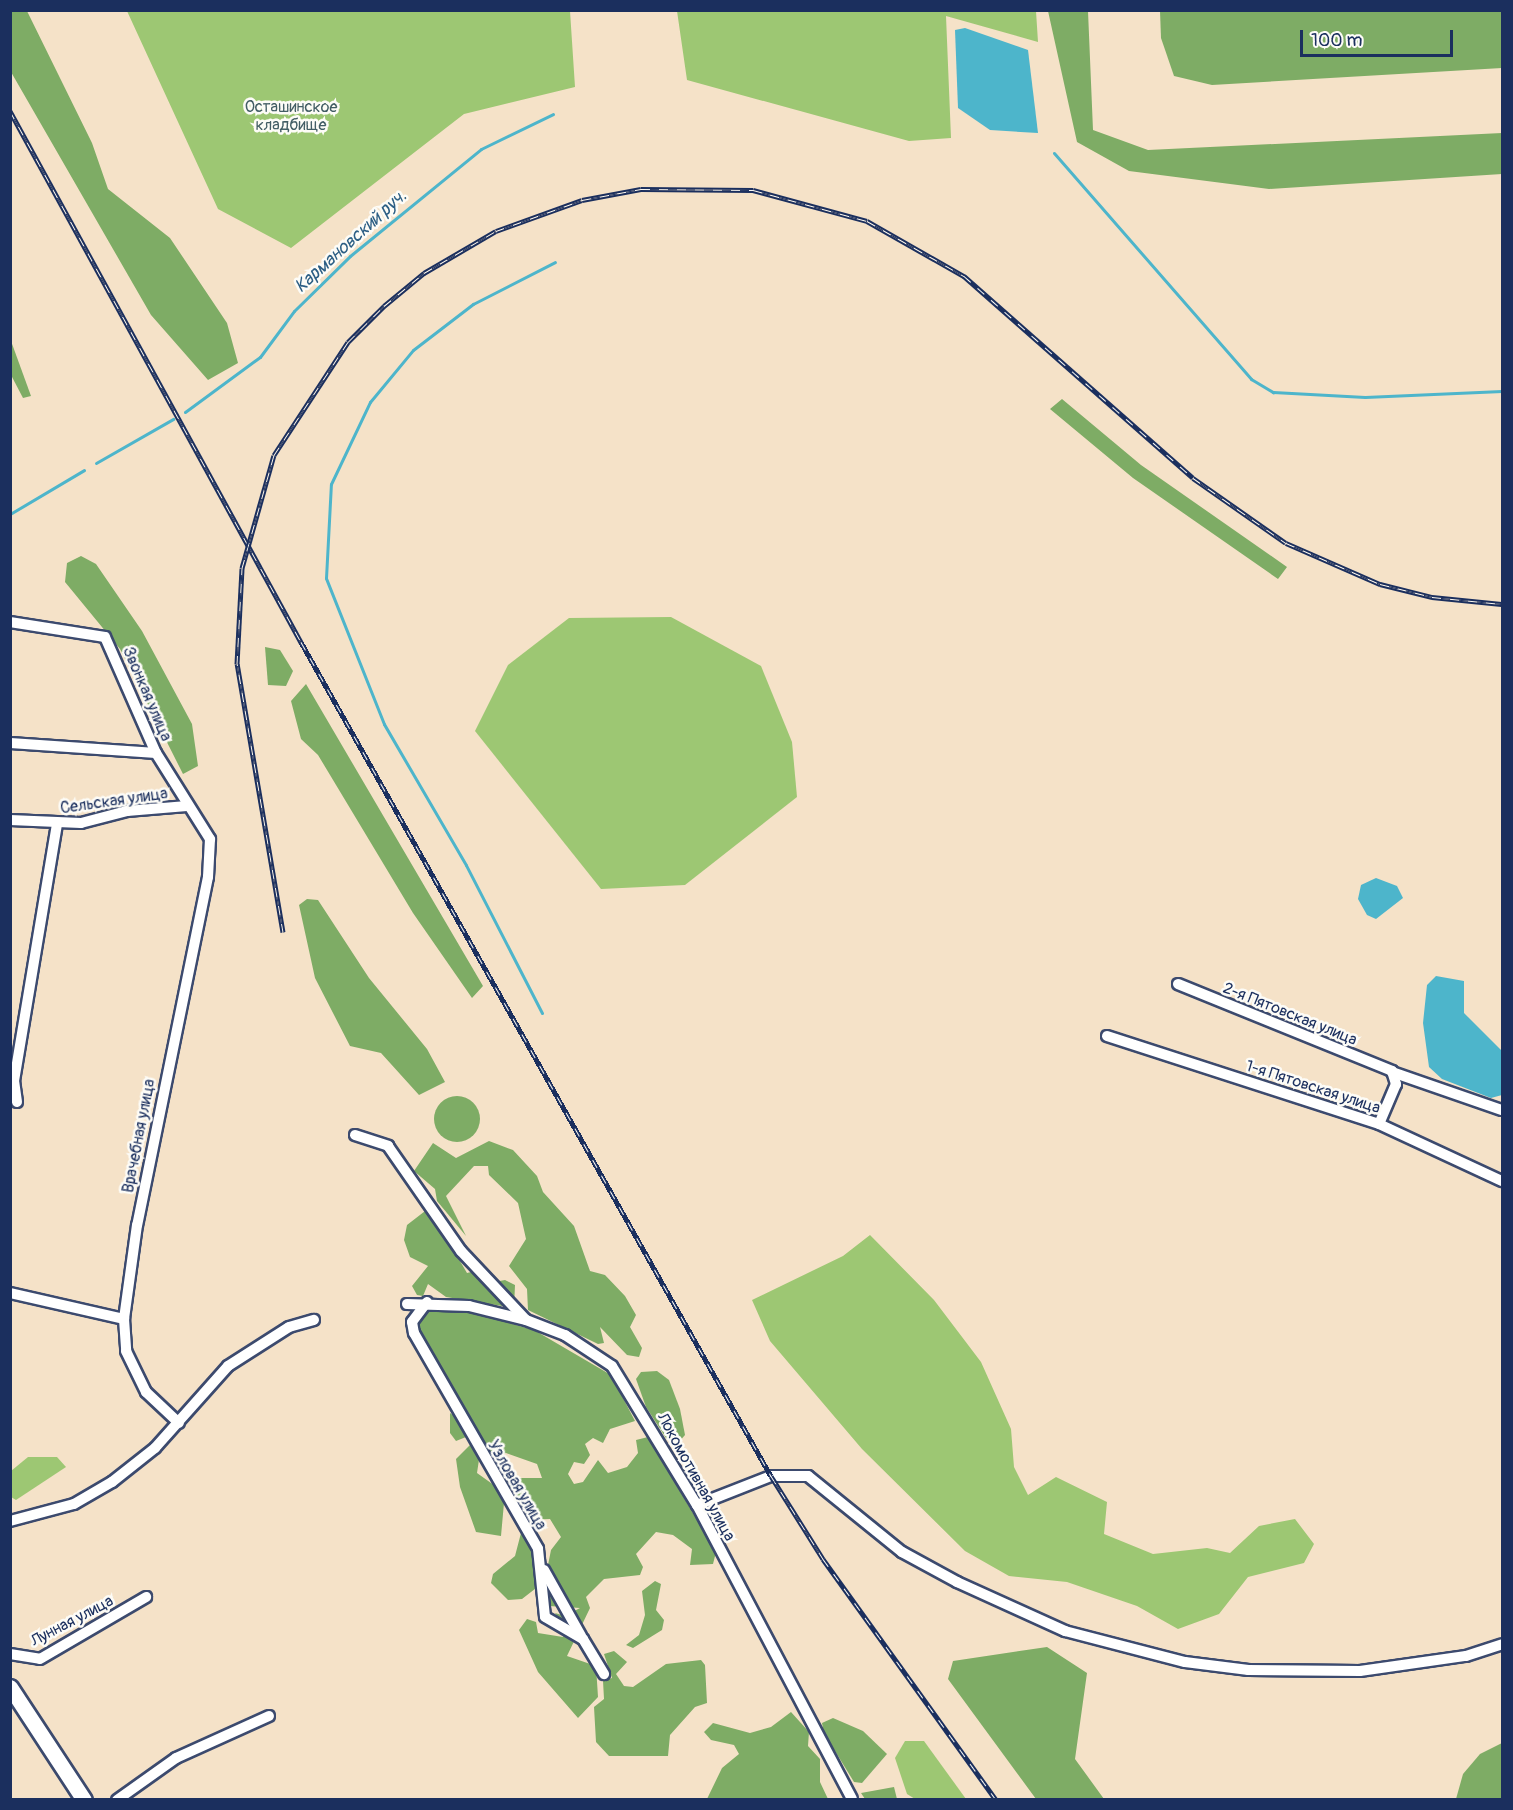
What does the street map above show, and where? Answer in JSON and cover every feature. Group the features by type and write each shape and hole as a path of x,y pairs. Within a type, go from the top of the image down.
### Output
{"main road":[{"path":"10,1686 84,1800"}],"street":[{"name":"Звонкая улица","path":"10,622 100,632 156,753 10,743"},
{"path":"156,753 187,807"},
{"name":"Сельская улица","path":"10,820 57,824 187,807"},
{"name":"Врачебная улица","path":"179,1423 146,1392 126,1351 124,1319 144,1188 208,877 210,839 187,807"},
{"path":"17,1102 14,1081 57,824"},
{"name":"2-я Пятовская улица","path":"1178,984 1392,1071 1503,1110"},
{"name":"1-я Пятовская улица","path":"1107,1036 1380,1124 1503,1181"},
{"path":"1380,1124 1396,1084 1392,1071"},
{"path":"355,1135 388,1146 462,1251 526,1320"},
{"path":"10,1293 124,1319"},
{"name":"Локомотивная улица","path":"406,1304 427,1302 526,1320 565,1335 612,1366 697,1505 852,1799"},
{"name":"Узловая улица","path":"427,1302 412,1322 414,1333 538,1549 544,1570 545,1617 583,1639 604,1674"},
{"path":"10,1521 74,1504 112,1482 179,1423 228,1366 289,1327 314,1320"},
{"path":"697,1505 771,1476 808,1476 902,1552 957,1582 1065,1631 1185,1662 1248,1670 1360,1671 1466,1656 1503,1644"},
{"path":"544,1570 583,1639"},
{"name":"Лунная улица","path":"10,1654 40,1659 146,1597"},
{"path":"117,1800 176,1758 269,1716"}],"green space":[{"path":"10,11 27,11 92,143 108,189 170,238 227,323 238,363 208,380 151,315 11,72"},
{"name":"Осташинское кладбище","path":"127,11 570,11 575,87 464,114 291,248 218,209"},
{"path":"677,11 1036,11 1038,42 946,16 951,138 909,141 687,80"},
{"path":"1048,11 1088,11 1093,130 1148,150 1502,133 1502,174 1269,189 1129,171 1077,142"},
{"path":"1160,11 1502,11 1502,68 1212,85 1174,76 1161,38"},
{"path":"10,341 31,396 23,398 11,375"},
{"path":"1062,399 1141,465 1287,567 1278,579 1133,478 1050,409"},
{"path":"81,556 96,564 142,631 192,724 198,766 183,774 120,649 65,582 67,563"},
{"path":"671,617 761,666 792,742 797,797 685,885 601,889 475,731 508,665 569,618"},
{"path":"265,647 280,650 293,671 286,686 268,685"},
{"path":"306,684 483,986 472,998 413,913 318,755 301,739 291,701"},
{"path":"307,899 318,900 369,978 427,1049 445,1082 419,1095 381,1053 350,1046 315,978 299,905"},
{"path":"457,1096 473,1103 480,1119 473,1135 457,1142 441,1135 434,1119 441,1103"},
{"path":"489,1141 513,1150 537,1176 543,1192 574,1226 590,1271 605,1275 625,1296 636,1315 630,1327 642,1348 639,1357 627,1355 600,1327 604,1343 598,1344 528,1310 527,1289 509,1266 526,1239 518,1203 489,1175 488,1166 474,1166 446,1196 466,1236 437,1201 435,1189 414,1171 433,1143 456,1158"},
{"path":"429,1208 467,1273 479,1270 494,1282 505,1280 515,1285 514,1308 446,1297 428,1284 423,1296 417,1295 412,1286 428,1266 410,1257 404,1240 407,1225"},
{"path":"870,1235 934,1300 981,1362 1011,1429 1014,1467 1028,1495 1056,1477 1107,1502 1104,1534 1153,1554 1207,1548 1230,1553 1259,1526 1295,1519 1314,1544 1304,1563 1248,1577 1219,1614 1178,1629 1137,1606 1067,1582 1009,1576 965,1551 862,1449 770,1341 752,1300 843,1256"},
{"path":"427,1311 474,1313 534,1330 611,1375 635,1421 610,1429 603,1443 593,1438 585,1444 590,1455 584,1464 574,1462 568,1474 574,1484 583,1482 598,1460 608,1473 627,1467 638,1453 636,1440 648,1437 716,1552 713,1564 690,1565 692,1549 673,1535 656,1532 636,1554 643,1567 640,1575 604,1579 586,1597 590,1608 567,1656 596,1666 598,1697 578,1718 538,1672 519,1630 527,1619 536,1622 538,1633 563,1637 567,1631 555,1613 565,1616 580,1608 549,1606 546,1575 551,1550 561,1537 550,1519 525,1520 510,1492 508,1478 542,1478 537,1464 506,1453 491,1456 417,1326"},
{"path":"657,1371 669,1380 680,1409 685,1435 678,1443 666,1438 646,1407 636,1379 641,1372"},
{"path":"450,1413 464,1423 466,1437 456,1441 450,1433"},
{"path":"472,1443 480,1453 477,1473 498,1488 504,1503 501,1536 476,1532 460,1487 456,1459"},
{"path":"28,1457 57,1457 66,1467 16,1500 11,1497 11,1471"},
{"path":"521,1533 534,1554 540,1585 522,1599 508,1600 491,1583 493,1574 515,1556"},
{"path":"655,1581 661,1584 656,1610 664,1620 662,1630 633,1648 626,1645 639,1635 645,1615 642,1591"},
{"path":"1047,1647 1087,1673 1075,1759 1104,1799 1036,1799 948,1679 953,1661"},
{"path":"614,1651 627,1662 616,1674 624,1686 633,1687 666,1664 701,1660 705,1665 707,1703 695,1707 670,1735 668,1756 609,1756 596,1742 594,1707 604,1699 603,1681 612,1678 604,1654"},
{"path":"791,1712 809,1732 808,1746 820,1759 820,1782 828,1799 707,1799 722,1768 739,1754 734,1745 711,1740 704,1732 713,1723 750,1733 771,1727"},
{"path":"833,1718 863,1731 887,1754 862,1783 854,1782 824,1733 822,1723"},
{"path":"905,1741 924,1741 966,1799 915,1799 907,1794 895,1758"},
{"path":"1502,1743 1502,1799 1456,1799 1463,1774 1480,1754"},
{"path":"894,1787 897,1799 865,1799 861,1793"}],"water":[{"path":"965,28 1028,50 1038,133 990,130 958,108 955,30"},
{"path":"1376,878 1397,886 1403,898 1376,919 1367,915 1358,899 1361,885"},
{"path":"1436,976 1464,981 1464,1013 1502,1051 1502,1095 1491,1098 1442,1079 1429,1067 1423,1023 1427,985"}],"waterway":[{"name":"Кармановский руч.","path":"185,412 260,357 294,311 350,256 481,149 553,114"},
{"path":"1054,153 1251,379 1273,392 1365,397 1502,391"},
{"path":"542,1013 466,865 384,724 326,578 331,484 370,402 413,350 473,304 555,262"},
{"name":"Кармановский руч.","path":"96,463 173,419"},
{"name":"Кармановский руч.","path":"10,514 84,470"}],"railway":[{"path":"10,111 301,642 771,1476 823,1559 996,1800"},
{"path":"283,932 237,664 242,568 274,455 348,342 384,306 424,273 496,231 582,200 641,189 753,190 867,221 964,276 1193,478 1286,543 1380,584 1432,597 1502,604"}]}
